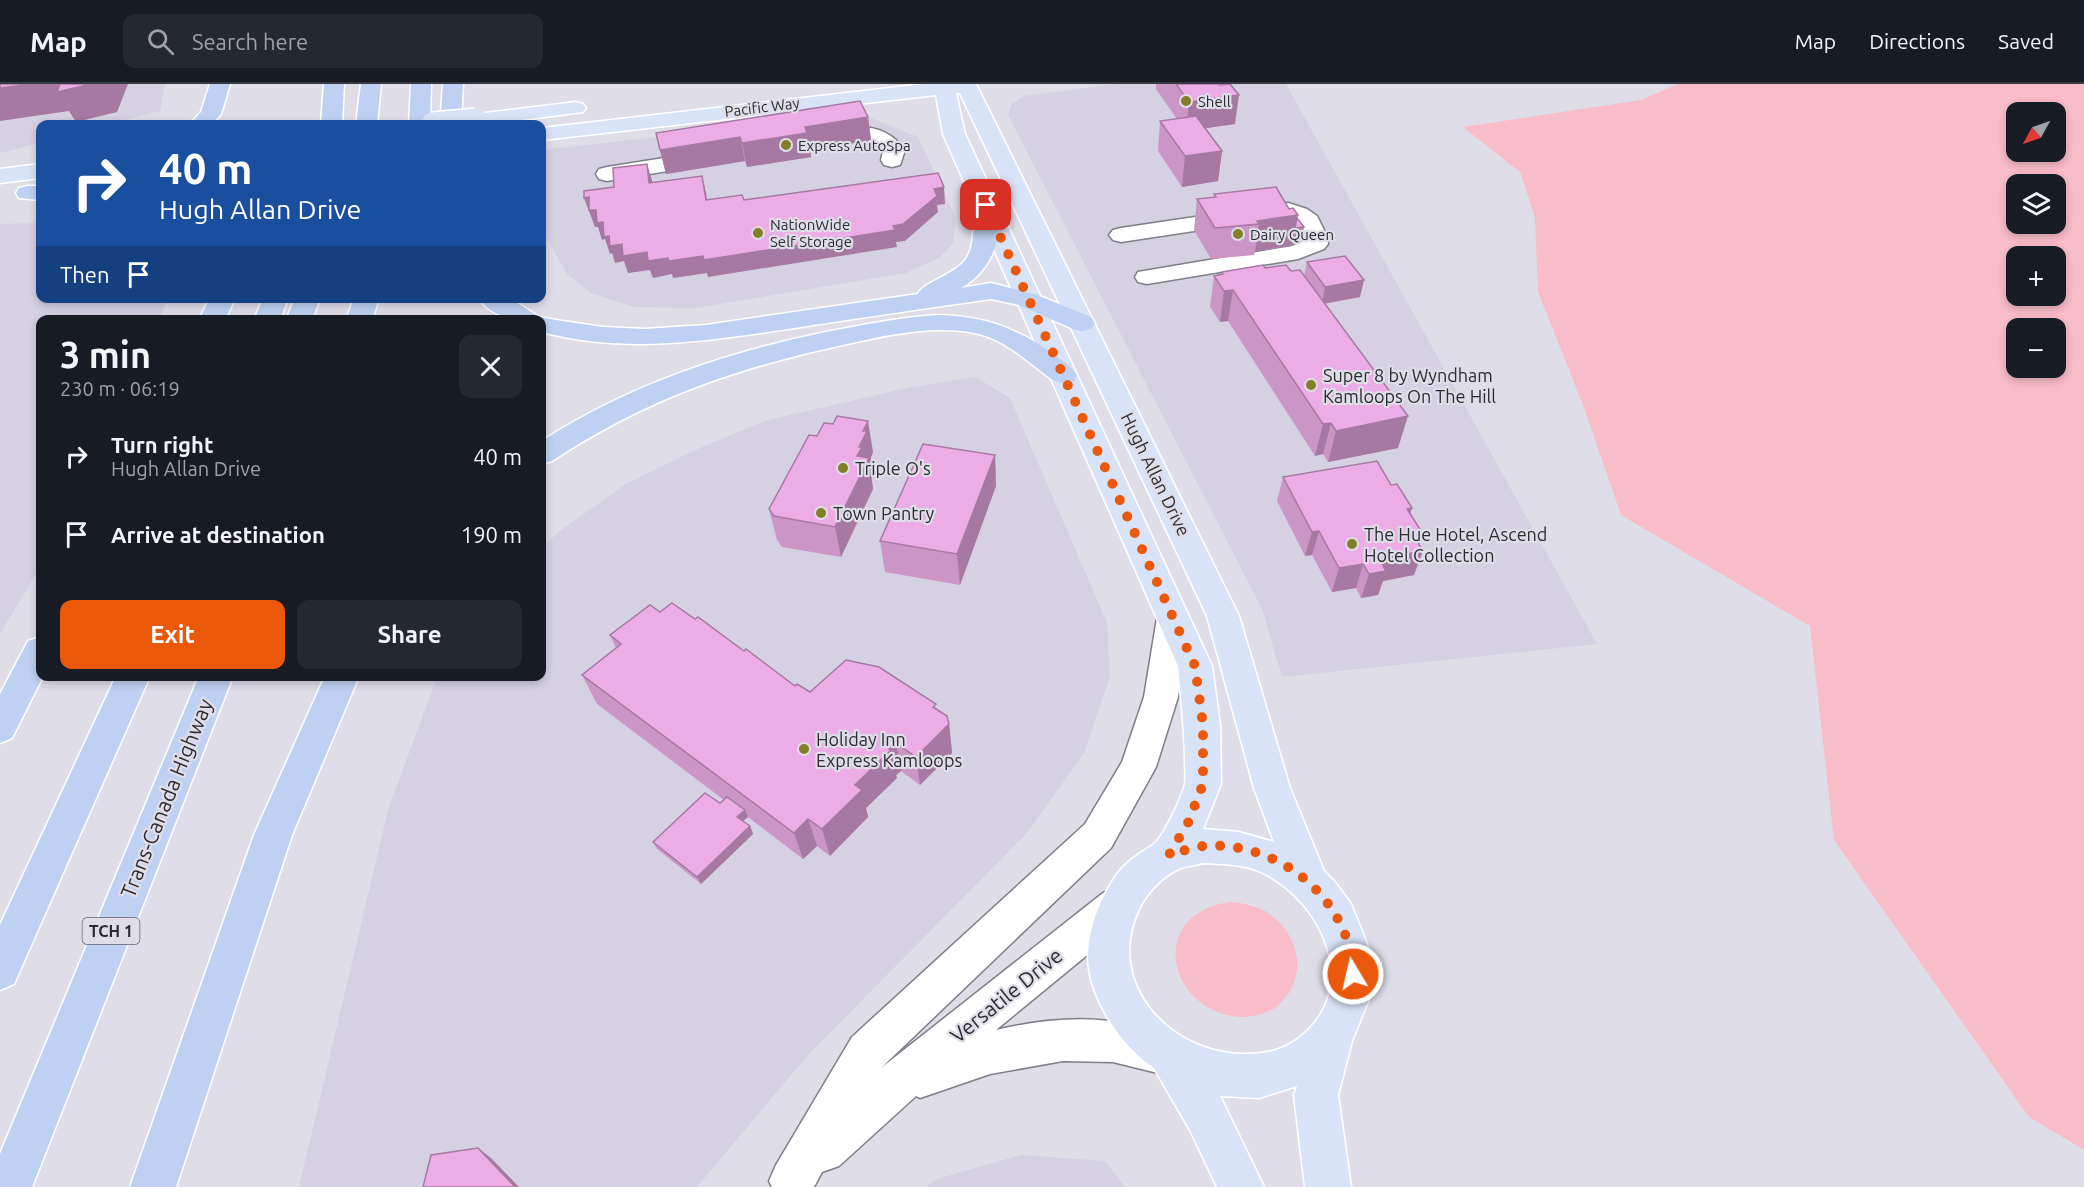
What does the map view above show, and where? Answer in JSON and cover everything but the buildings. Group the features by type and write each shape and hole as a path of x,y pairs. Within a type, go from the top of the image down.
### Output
{"highway":[{"path":"204,120 211,114 220,84"},
{"path":"229,120 230,84"},
{"path":"332,120 334,84"},
{"path":"367,120 371,84"},
{"path":"420,120 421,84"},
{"path":"451,120 453,84"},
{"path":"882,306 932,292 971,270 981,257 986,243 988,224 986,205"},
{"path":"546,325 581,333 669,337 991,291 1028,300 1082,323"},
{"path":"499,303 520,315"},
{"path":"546,451 608,412 652,391 704,371 783,350 933,321 993,329 1033,352 1064,375"},
{"path":"0,728 36,658"},
{"path":"0,970 131,681"},
{"name":"Trans-Canada Highway","path":"9,1187 214,681"},
{"path":"153,1187 273,836 340,681"}],"main road":[{"name":"Pacific Way","path":"546,134 944,86 972,85"},
{"name":"Hugh Allan Drive","path":"972,85 1082,323 1223,616 1272,788 1308,880"},
{"path":"944,86 954,134 1195,666 1203,725 1203,784 1188,823 1169,855"},
{"path":"843,98 915,106 954,134"},
{"path":"476,120 593,106"},
{"path":"0,176 36,172"},
{"path":"0,196 36,193"},
{"path":"1328,1187 1316,1095 1332,1037 1347,1008 1353,974 1347,939 1332,907 1308,880 1276,859 1240,848 1203,846 1169,855 1138,875 1117,906 1108,936 1109,970 1120,1003 1141,1033 1168,1056 1205,1073 1241,1078 1276,1074 1308,1059 1332,1037"},
{"path":"1168,1056 1207,1116 1241,1187"}],"street":[{"path":"811,142 868,133 878,134 894,150 892,160"},
{"path":"607,174 732,154"},
{"path":"1121,234 1288,210 1298,211 1305,216 1317,237 1316,244 1298,252 1147,277"},
{"path":"790,1184 867,1052 1098,836 1138,767 1161,697 1173,618"},
{"name":"Versatile Drive","path":"790,1184 853,1121 895,1084 1117,906"},
{"name":"Versatile Drive","path":"895,1084 1005,1048 1061,1041 1113,1041 1168,1056"}],"shaded area":[{"path":"0,84 165,84 160,111 125,120 36,120 36,144 0,153"},
{"path":"1117,84 1286,84 1597,644 1282,677 1262,609 1008,115 1012,104 1024,96"},
{"path":"1678,84 2084,84 2084,1150 2029,1117 1834,840 1810,626 1621,515 1583,405 1538,292 1535,219 1521,173 1463,127 1641,100"},
{"path":"836,117 871,118 918,137 956,218 953,244 939,258 906,273 697,308 634,307 591,293 567,274 547,239 546,150"},
{"path":"36,223 36,303 166,303 161,315 36,315 36,574 0,634 0,224"},
{"path":"975,377 1010,398 1107,623 1110,677 1084,753 1027,833 807,1056 697,1187 299,1187 388,810 436,681 546,681 546,543 561,530 626,484 693,451 764,421 907,388"},
{"path":"1230,902 1256,907 1277,920 1287,931 1297,957 1294,984 1287,996 1276,1007 1259,1015 1241,1017 1216,1011 1197,999 1183,982 1176,962 1177,943 1186,924 1203,910"},
{"path":"1021,1155 1105,1161 1125,1187 926,1187 937,1179"}],"place":[{"name":"Shell","path":"1186,101"},
{"name":"Express AutoSpa","path":"786,145"},
{"name":"NationWide Self Storage","path":"758,233"},
{"name":"Dairy Queen","path":"1238,234"},
{"name":"Super 8 by Wyndham Kamloops On The Hill","path":"1311,385"},
{"name":"Triple O's","path":"843,468"},
{"name":"Town Pantry","path":"821,513"},
{"name":"The Hue Hotel, Ascend Hotel Collection","path":"1352,544"},
{"name":"Holiday Inn Express Kamloops","path":"804,749"}],"route":[{"path":"986,205 1195,666 1203,725 1203,784 1188,823 1169,855 1203,846 1240,848 1276,859 1308,880 1332,907 1347,939 1353,974"}]}
